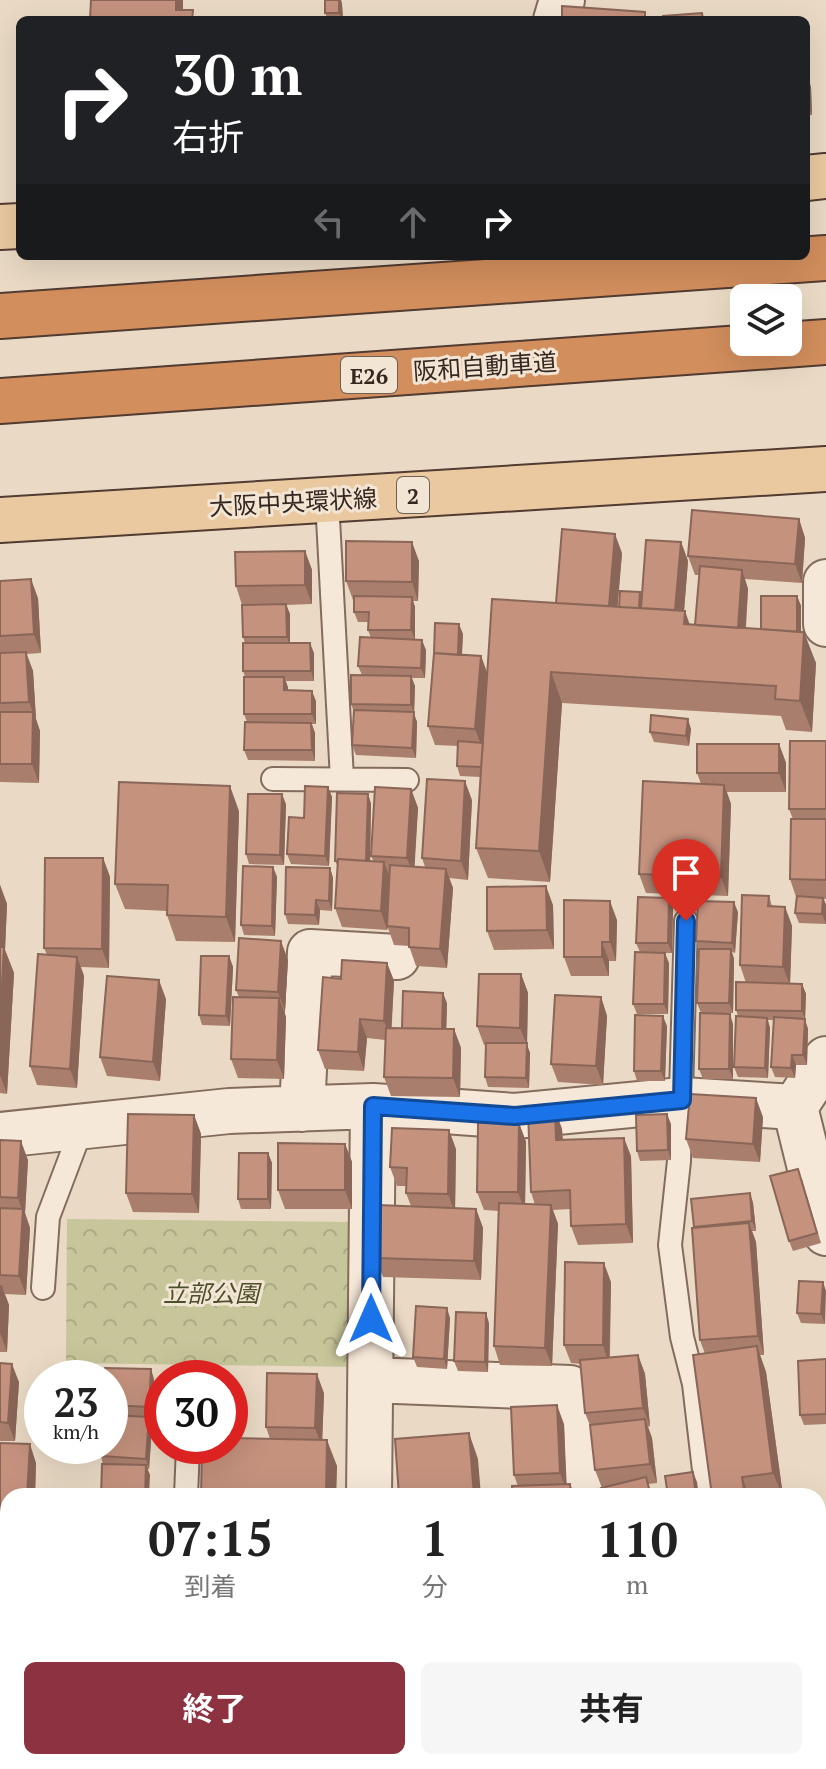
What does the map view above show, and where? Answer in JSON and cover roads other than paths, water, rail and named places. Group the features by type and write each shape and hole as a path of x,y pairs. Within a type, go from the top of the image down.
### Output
{"highway":[{"path":"0,316 798,260"},
{"name":"阪和自動車道","path":"0,401 826,342"}],"main road":[{"name":"大阪中央環状線","path":"0,520 826,469"}],"street":[{"path":"826,582 826,624"},
{"path":"302,1109 310,952 397,957"},
{"path":"826,1059 795,1107 826,1233"},
{"path":"0,1135 229,1111 373,1106 515,1116 682,1100 795,1107"},
{"path":"369,1488 373,1106"},
{"path":"371,1380 570,1388 579,1469 585,1488"}],"lane":[{"path":"327,500 342,779"},
{"path":"273,779 407,780"},
{"path":"686,921 679,1161 670,1245 682,1337 694,1384 706,1488"},
{"path":"43,1288 48,1217 82,1127"},
{"path":"186,1488 187,1464"}],"park label":[{"name":"立部公園","path":"211,1293"}]}
